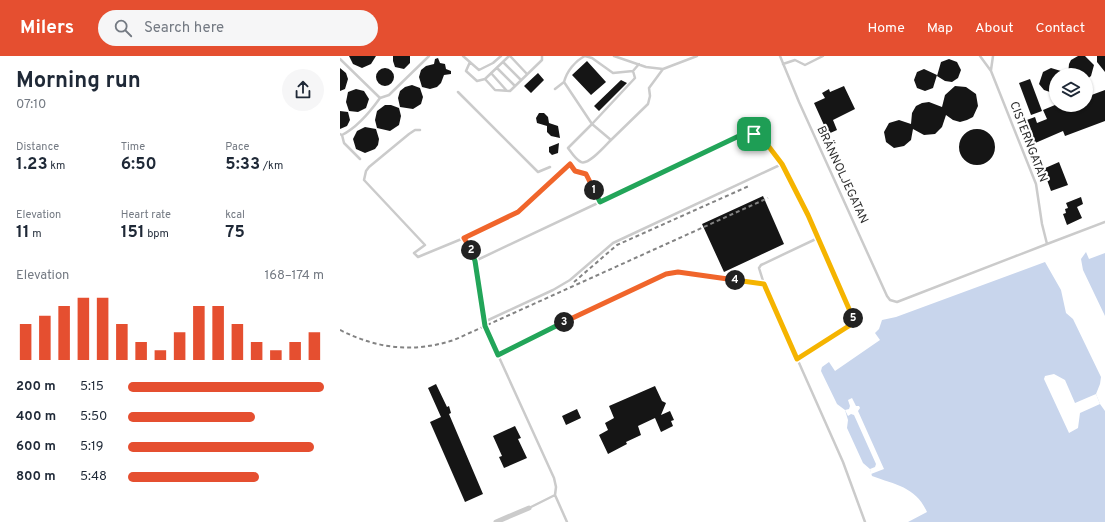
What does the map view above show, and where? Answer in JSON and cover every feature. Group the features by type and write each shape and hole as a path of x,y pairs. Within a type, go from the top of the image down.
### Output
{"street":[{"path":"496,522 529,508"}],"lane":[{"path":"360,159 344,143 341,134 350,131 370,112 380,98 389,95 429,56"},
{"path":"463,56 479,70 493,63 500,56"},
{"path":"470,62 466,71 477,81 485,79 509,56 527,74"},
{"path":"485,79 496,90 510,91 542,60 542,56"},
{"path":"554,89 564,82 566,74 585,56 592,58 613,73 634,71"},
{"path":"614,56 646,67 663,69 697,56"},
{"name":"BRÄNNOLJEGATAN","path":"780,56 822,156 890,300 897,302 1047,244"},
{"path":"783,64 794,60 805,65 824,56"},
{"name":"CISTERNGATAN","path":"980,56 991,71 1036,184 1042,224 1047,244"},
{"name":"CISTERNGATAN","path":"991,71 993,56"},
{"path":"340,59 380,98"},
{"path":"503,62 521,80"},
{"path":"639,64 634,71 635,78 568,148 580,162 584,163 589,160 648,104 650,96 649,88 663,69"},
{"path":"497,68 515,86"},
{"path":"491,73 507,91"},
{"path":"564,82 592,124 611,140"},
{"path":"458,92 538,172 550,167"},
{"path":"420,130 415,130 409,134 369,167 364,180 425,245 414,253 418,257 464,238 518,212 570,164 575,171 586,174 600,202"},
{"path":"475,261 748,133 754,134 763,139 782,164 818,238 855,322 797,359"},
{"path":"484,322 553,290 570,280 613,243 782,164"},
{"path":"1047,244 1105,222"},
{"path":"464,238 475,261 485,326 554,478 556,487 555,495 567,522"},
{"path":"818,238 761,265 759,268 764,284 843,462 865,522"},
{"path":"498,355 666,274 678,272 764,284"},
{"path":"529,508 555,495"}],"water":[{"path":"1086,252 1089,259 1105,253 1105,316 1083,270 1081,259"},
{"path":"1045,262 1061,290 1066,313 1073,319 1101,377 1096,394 1105,411 1105,522 908,522 927,512 917,497 911,492 872,476 870,469 863,463 847,428 848,420 845,410 837,404 821,371 822,367 829,362 835,371 880,340 875,333 879,329 882,320 896,317"}],"pier":[{"path":"1054,374 1065,380 1075,403 1096,394 1100,404 1080,413 1078,428 1069,433 1044,379 1045,376"},
{"path":"852,398 856,406 859,406 860,408 858,411 884,469 871,474 870,469 875,467 876,464 854,415 851,414 848,416 845,410 849,409 850,406 848,400"}],"building":[{"path":"349,56 376,56 371,64 362,68 353,64"},
{"path":"393,56 410,56 410,63 404,69 395,67"},
{"path":"1078,56 1085,56 1094,65 1093,69 1069,68 1071,60"},
{"path":"1097,56 1105,56 1105,72 1097,62"},
{"path":"438,58 440,63 445,64 446,69 451,71 451,74 444,75 441,83 437,87 430,89 422,87 419,77 421,70 426,66 434,64 435,59"},
{"path":"949,59 957,62 961,70 958,78 952,82 945,81 937,76 941,62"},
{"path":"587,61 606,82 591,95 572,75"},
{"path":"340,68 346,73 348,79 345,89 340,91"},
{"path":"385,68 391,71 394,77 391,83 385,86 379,83 376,77 379,71"},
{"path":"924,69 937,75 933,88 925,91 917,88 914,80 917,72"},
{"path":"1049,69 1049,92 1044,90 1039,84 1043,72"},
{"path":"538,73 544,80 531,93 524,86"},
{"path":"1030,79 1042,111 1031,115 1019,83"},
{"path":"621,80 627,83 599,111 594,106"},
{"path":"412,85 420,88 423,97 421,104 413,109 400,107 398,98 400,91 405,87"},
{"path":"844,86 855,109 833,120 837,130 828,134 814,103 825,98 822,93 829,89 830,92"},
{"path":"955,86 966,87 976,94 978,106 973,117 960,122 953,120 946,115 942,127 935,134 924,135 913,129 911,140 904,146 894,148 886,142 884,132 889,123 899,120 911,124 912,113 916,106 922,103 929,102 942,107 945,95"},
{"path":"356,89 364,91 369,99 366,108 358,112 349,111 346,102 348,92"},
{"path":"1105,90 1105,121 1065,136 1063,131 1033,144 1024,121 1035,117 1037,123 1047,119 1043,110 1049,108 1049,112 1093,112 1093,94"},
{"path":"385,105 391,105 399,108 401,116 399,125 390,131 377,128 375,120 377,111"},
{"path":"340,111 348,112 350,120 347,126 340,129"},
{"path":"539,113 544,113 548,117 549,123 558,126 560,138 551,136 547,132 547,126 537,123 536,118"},
{"path":"365,127 376,129 379,139 378,145 375,149 365,153 356,149 353,139 357,131"},
{"path":"980,129 990,134 994,140 994,154 990,160 984,164 974,165 964,160 960,154 959,144 964,134 970,130"},
{"path":"559,143 558,153 552,155 549,152 549,147"},
{"path":"1059,162 1068,185 1051,191 1043,169"},
{"path":"763,196 784,244 724,272 702,224"},
{"path":"1081,197 1083,204 1077,207 1082,218 1067,225 1063,214 1066,213 1065,209 1068,208 1066,203"},
{"path":"436,384 447,407 449,406 451,413 449,414 483,494 465,502 430,422 441,417 428,388"},
{"path":"655,386 662,401 666,403 661,415 670,411 674,420 671,421 673,426 661,432 655,418 638,426 641,435 626,442 627,444 608,454 599,435 608,430 605,423 614,418 609,406"},
{"path":"577,409 581,418 566,425 562,416"},
{"path":"515,426 521,438 518,439 527,458 504,468 499,457 502,456 493,436"}],"railway":[{"path":"574,282 617,245 749,186"},
{"path":"340,330 368,341 396,347 424,347 454,340 768,198"}],"route":[{"path":"748,133 754,134 763,139 773,150 782,164 808,215 855,322 797,359 764,284 678,272 666,274 649,281 498,355 485,326 475,261 471,249 464,238 518,212 570,164 575,171 586,174 600,202 681,165 741,135 748,133"}]}
